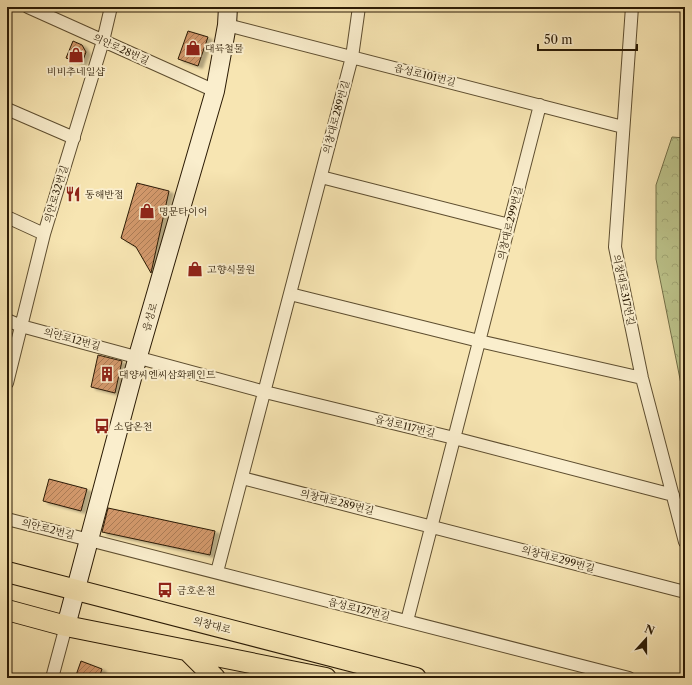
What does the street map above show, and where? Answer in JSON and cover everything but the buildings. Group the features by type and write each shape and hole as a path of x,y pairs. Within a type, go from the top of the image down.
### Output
{"main road":[{"name":"읍성로","path":"66,626 138,356 215,91 227,25 228,7"},
{"name":"의창대로","path":"7,572 416,678"},
{"path":"7,610 66,626 326,678"},
{"path":"187,650 215,678"}],"street":[{"name":"의안로28번길","path":"28,7 215,91"},
{"name":"의안로32번길","path":"7,383 44,234 103,41 111,7"},
{"name":"의창대로289번길","path":"218,572 352,57 359,7"},
{"name":"의창대로317번길","path":"632,7 615,247 642,378 685,542"},
{"name":"읍성로101번길","path":"227,25 623,127"},
{"name":"의창대로299번길","path":"408,621 540,105"},
{"path":"7,109 74,138"},
{"path":"320,177 509,225"},
{"path":"7,217 44,234"},
{"path":"290,294 479,341 642,378"},
{"name":"의안로12번길","path":"7,320 21,326 138,356"},
{"name":"읍성로117번길","path":"138,356 264,392 454,438 673,495"},
{"name":"의창대로289번길","path":"242,478 432,526"},
{"name":"의안로2번길","path":"7,519 89,540"},
{"name":"의창대로299번길","path":"432,526 685,592"},
{"name":"읍성로127번길","path":"89,540 629,678"},
{"path":"52,678 66,626"}],"green space":[{"path":"672,137 685,138 685,392 682,389 656,259 656,185"}],"place":[{"name":"대륙철물","path":"193,48"},
{"name":"비비추네일샵","path":"76,55"},
{"name":"동해반점","path":"73,194"},
{"name":"명문타이어","path":"147,211"},
{"name":"고향식물원","path":"195,269"},
{"name":"대양씨엔씨삼화페인트","path":"107,374"},
{"name":"소답온천","path":"102,426"},
{"name":"금호온천","path":"165,590"}]}
